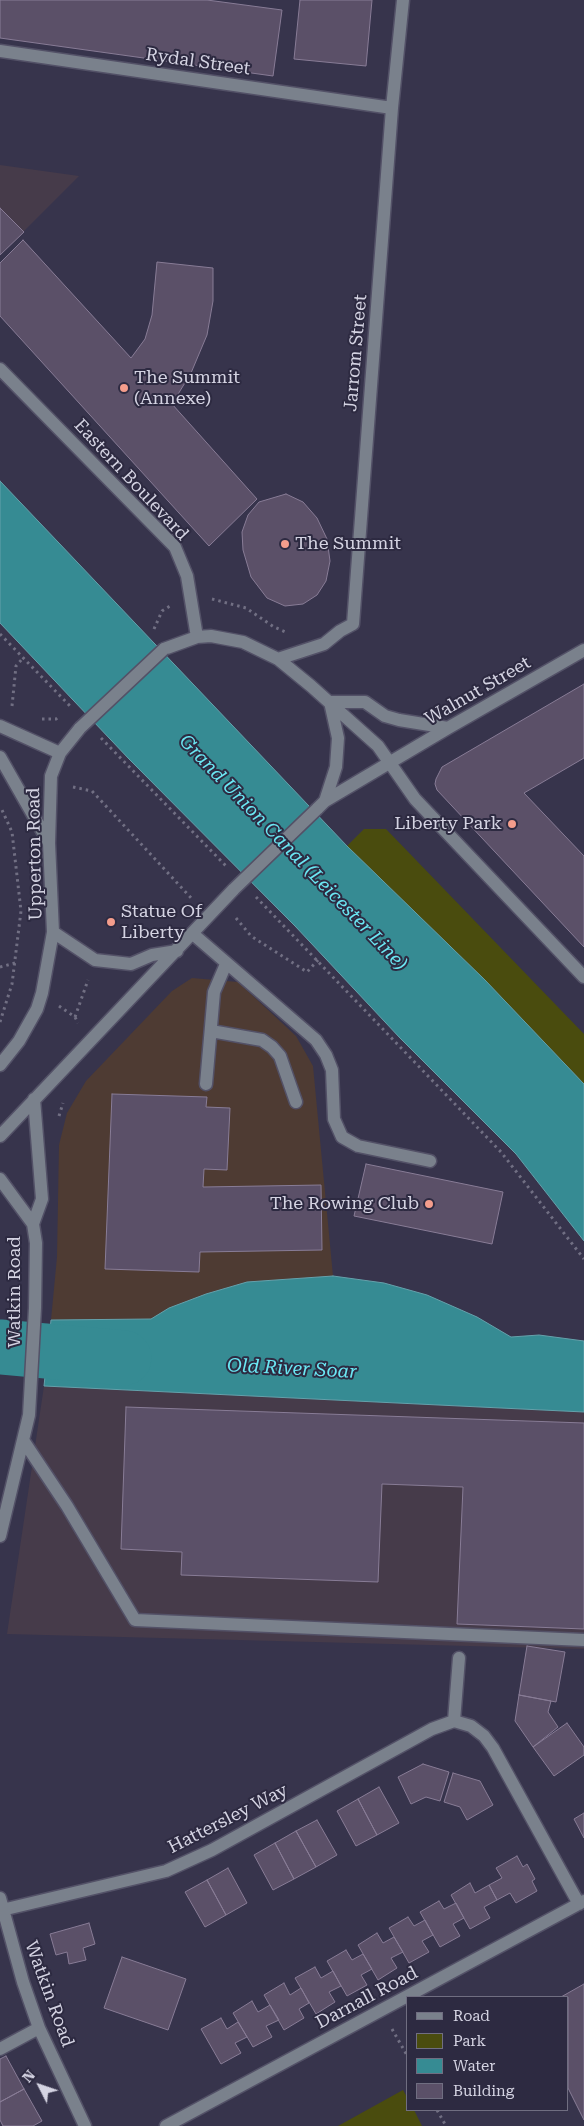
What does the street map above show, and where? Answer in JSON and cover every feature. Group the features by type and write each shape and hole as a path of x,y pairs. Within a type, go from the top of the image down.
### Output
{"street":[{"name":"Jarrom Street","path":"278,659 324,644 340,631 353,624 388,181 392,108 403,0"},
{"name":"Rydal Street","path":"0,51 392,108"},
{"name":"Eastern Boulevard","path":"0,369 175,547 187,576 197,637"},
{"name":"Upperton Road","path":"0,1065 19,1041 37,1009 42,993 53,932 49,843 51,776 60,753 80,728 164,649 197,637 211,636 243,642 278,659 330,702 378,746 415,799 584,977"},
{"name":"Walnut Street","path":"389,762 584,650"},
{"path":"321,805 336,768 338,738 330,702 365,702 385,716 448,728"},
{"path":"0,726 60,753"},
{"path":"0,757 49,843"},
{"path":"0,1136 234,889 321,805 389,762"},
{"name":"Upperton Road","path":"53,932 95,960 131,964 152,955 177,951"},
{"path":"193,934 316,1040 326,1055 332,1070 334,1119 342,1137 358,1146 430,1161"},
{"path":"206,1084 214,992 226,964"},
{"path":"211,1031 262,1040 272,1047 280,1056 296,1102"},
{"name":"Watkin Road","path":"33,1224 42,1199 34,1100"},
{"name":"Watkin Road","path":"0,1178 33,1224 36,1243 35,1308 29,1415 0,1536"},
{"path":"24,1440 67,1506 135,1620 584,1640"},
{"path":"459,1658 454,1720 472,1726 484,1736 493,1748 581,1903"},
{"name":"Hattersley Way","path":"1,1904 166,1871 212,1850 432,1729 454,1720"},
{"name":"Darnall Road","path":"408,1996 581,1903"},
{"name":"Watkin Road","path":"1,1904 23,1982 39,2028 85,2126"},
{"name":"Darnall Road","path":"166,2126 406,1997"},
{"path":"0,2049 39,2028"}],"path":[{"path":"152,632 162,611 170,606 206,598 246,608 274,627"},
{"path":"0,634 71,707"},
{"path":"11,705 16,666 23,658"},
{"path":"37,719 56,719 64,712"},
{"path":"99,735 229,869"},
{"path":"51,776 72,786 92,792 209,917"},
{"path":"0,1022 12,984 21,911 12,832 1,806"},
{"path":"250,890 502,1152 584,1260"},
{"path":"251,936 307,972 318,960"},
{"path":"75,1017 95,960"},
{"path":"0,967 15,963"},
{"path":"12,984 42,993 75,1017 88,1042"},
{"path":"58,1120 66,1094"},
{"path":"382,2010 406,2053"},
{"path":"438,2111 446,2126"}],"shaded area":[{"path":"0,165 79,176 0,255"},
{"path":"192,978 238,982 296,1036 313,1066 333,1276 247,1282 206,1294 169,1308 151,1319 51,1320 57,1257 59,1145 67,1113 86,1081 172,991"},
{"path":"44,1386 584,1412 584,1649 7,1634"}],"green space":[{"path":"364,829 386,829 584,1034 584,1084 485,980 347,846"},
{"path":"403,2090 406,2095 406,2111 414,2111 422,2126 338,2126"}],"water":[{"name":"Grand Union Canal (Leicester Line)","path":"0,481 347,846 485,980 584,1084 584,1241 516,1154 400,1038 295,926 129,759 0,623"},
{"path":"333,1276 384,1283 427,1295 477,1317 511,1337 539,1335 584,1341 584,1412 44,1386 51,1320 151,1319 169,1308 206,1294 247,1282"}],"building":[{"path":"0,0 207,0 282,10 273,76 0,38"},
{"path":"300,0 372,0 366,66 294,59"},
{"path":"0,208 24,232 0,255"},
{"name":"The Summit (Annexe)","path":"23,240 131,358 145,339 152,315 157,262 213,268 213,301 207,335 191,373 172,404 257,499 209,546 0,316 0,263"},
{"name":"The Summit","path":"286,494 303,502 317,518 327,539 330,561 326,581 317,595 303,604 285,606 267,598 251,577 243,550 242,532 248,515 259,502"},
{"name":"Liberty Park","path":"584,684 584,758 524,793 584,856 584,947 437,790 435,784 442,767"},
{"path":"112,1094 207,1097 206,1107 230,1108 227,1170 204,1169 203,1187 321,1185 322,1250 200,1252 199,1272 105,1269"},
{"name":"The Rowing Club","path":"366,1164 503,1192 492,1244 354,1216"},
{"path":"126,1407 584,1423 584,1629 457,1624 463,1487 382,1484 378,1582 181,1575 182,1552 121,1549"},
{"path":"527,1646 565,1652 556,1702 519,1695"},
{"path":"519,1695 551,1701 548,1712 558,1727 533,1747 515,1721"},
{"path":"567,1723 584,1747 584,1755 554,1776 533,1747"},
{"path":"423,1764 449,1772 440,1801 426,1797 411,1804 398,1777"},
{"path":"453,1773 480,1781 493,1805 467,1820 460,1807 444,1802"},
{"path":"379,1787 399,1823 377,1835 358,1799"},
{"path":"358,1799 377,1835 356,1846 337,1811"},
{"path":"584,1813 584,1838 574,1819"},
{"path":"317,1820 337,1855 316,1867 296,1831"},
{"path":"296,1831 316,1867 294,1879 275,1843"},
{"path":"275,1843 294,1879 273,1890 254,1855"},
{"path":"517,1856 523,1867 527,1864 535,1879 532,1881 537,1891 516,1903 510,1893 497,1900 489,1885 502,1878 496,1868"},
{"path":"228,1868 247,1903 226,1915 207,1880"},
{"path":"207,1880 226,1915 205,1927 185,1892"},
{"path":"470,1883 475,1893 489,1885 497,1900 484,1907 490,1918 470,1929 451,1895"},
{"path":"439,1901 444,1909 456,1903 464,1918 453,1924 460,1936 440,1947 420,1912"},
{"path":"408,1917 414,1926 425,1920 433,1935 422,1941 429,1952 409,1963 389,1928"},
{"path":"89,1923 95,1944 83,1948 86,1960 69,1964 67,1952 56,1955 50,1934"},
{"path":"377,1933 383,1943 394,1937 403,1952 391,1958 397,1968 378,1980 358,1945"},
{"path":"346,1950 352,1960 363,1954 372,1969 361,1975 367,1985 347,1996 327,1961"},
{"path":"122,1957 186,1979 168,2030 104,2008"},
{"path":"315,1967 321,1978 333,1971 341,1986 329,1992 335,2002 316,2014 295,1978"},
{"path":"284,1983 290,1995 301,1988 309,2003 299,2009 304,2018 284,2030 264,1995"},
{"path":"584,1984 584,2120 569,2090 569,1996 563,1996"},
{"path":"252,2001 258,2012 270,2005 279,2020 266,2026 272,2037 253,2047 233,2013"},
{"path":"221,2018 227,2029 238,2022 247,2037 235,2043 241,2053 221,2064 201,2029"},
{"path":"6,2056 24,2089 0,2102 0,2059"},
{"path":"24,2089 42,2121 33,2126 3,2126 0,2120 0,2102"}],"waterway":[{"name":"Old River Soar","path":"0,1347 124,1358"}],"place":[{"name":"The Summit (Annexe)","path":"124,388"},
{"name":"The Summit","path":"285,544"},
{"name":"Liberty Park","path":"512,824"},
{"name":"Statue Of Liberty","path":"111,922"},
{"name":"The Rowing Club","path":"429,1204"}]}
